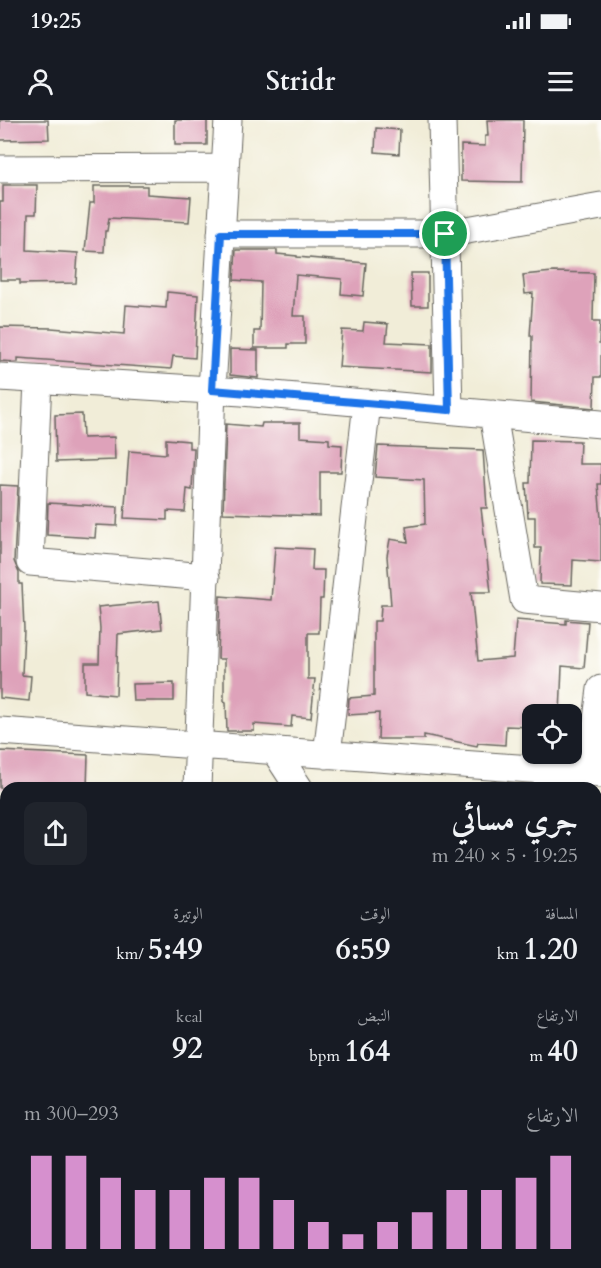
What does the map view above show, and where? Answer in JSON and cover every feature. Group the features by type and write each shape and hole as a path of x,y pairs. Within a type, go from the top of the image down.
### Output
{"street":[{"path":"197,782 212,390 228,120"},
{"path":"442,120 449,410"},
{"path":"0,169 225,168"},
{"path":"221,234 445,234 601,206"},
{"path":"0,377 212,390 601,424"},
{"path":"38,380 30,561 206,577"},
{"path":"327,755 367,403"},
{"path":"493,414 524,600 601,607"},
{"path":"0,731 596,774 601,689"},
{"path":"275,751 295,782"}],"building":[{"path":"0,120 48,120 49,139 0,140"},
{"path":"175,120 207,120 207,145 175,145"},
{"path":"487,120 523,120 522,182 461,181 461,145 485,146 485,136 488,136"},
{"path":"376,128 400,130 399,154 375,152"},
{"path":"3,185 37,185 36,214 28,214 27,250 78,253 76,283 20,284 20,280 0,280 0,202 3,202"},
{"path":"94,186 147,186 147,194 191,197 189,222 109,218 107,231 105,231 104,252 85,251 90,203 94,203"},
{"path":"236,250 277,250 277,254 297,257 366,263 363,296 341,294 342,279 296,275 293,316 305,316 305,344 288,344 288,348 254,348 254,331 260,331 261,282 234,280"},
{"path":"553,272 594,273 593,321 600,321 601,377 595,377 594,408 531,402 532,336 530,336 533,293 525,294 523,275"},
{"path":"411,273 428,273 428,306 412,306"},
{"path":"167,292 198,295 195,358 173,356 171,369 18,358 18,362 0,361 0,327 51,328 124,334 126,305 166,308"},
{"path":"364,322 388,324 386,342 432,344 432,372 339,367 342,330 363,331"},
{"path":"230,349 258,350 258,378 230,375"},
{"path":"82,414 83,438 114,437 115,460 56,462 55,415"},
{"path":"262,423 300,423 300,437 329,439 329,444 342,445 341,472 320,472 320,516 223,513 226,424 261,427"},
{"path":"166,439 189,441 189,448 194,448 192,490 187,489 185,512 167,511 167,520 124,518 129,451 166,454"},
{"path":"531,440 580,441 579,464 601,464 601,484 598,484 601,562 573,560 572,585 540,584 541,548 535,548 535,517 528,517 526,483 530,483"},
{"path":"378,446 483,450 487,508 481,508 491,592 471,592 478,661 513,658 516,620 566,624 566,620 588,622 584,668 562,666 560,704 522,704 522,727 506,726 505,745 478,743 477,746 424,735 424,739 378,739 379,713 348,715 349,698 374,696 374,621 380,621 381,605 391,605 387,556 390,539 408,542 406,527 425,524 424,480 375,477"},
{"path":"0,485 18,486 14,561 19,573 19,584 22,584 24,629 22,675 31,676 29,701 0,698"},
{"path":"48,503 118,507 117,526 96,525 95,538 47,535"},
{"path":"275,547 313,549 312,570 324,570 319,633 308,633 308,679 315,679 311,718 292,716 291,727 254,724 254,731 227,731 224,659 218,659 220,596 271,600"},
{"path":"159,601 162,629 118,634 116,695 85,692 85,663 99,663 98,607"},
{"path":"174,683 174,701 133,701 132,684"},
{"path":"0,751 88,755 87,782 0,782"}],"route":[{"path":"221,234 445,234 449,410 212,390 221,234"}]}
